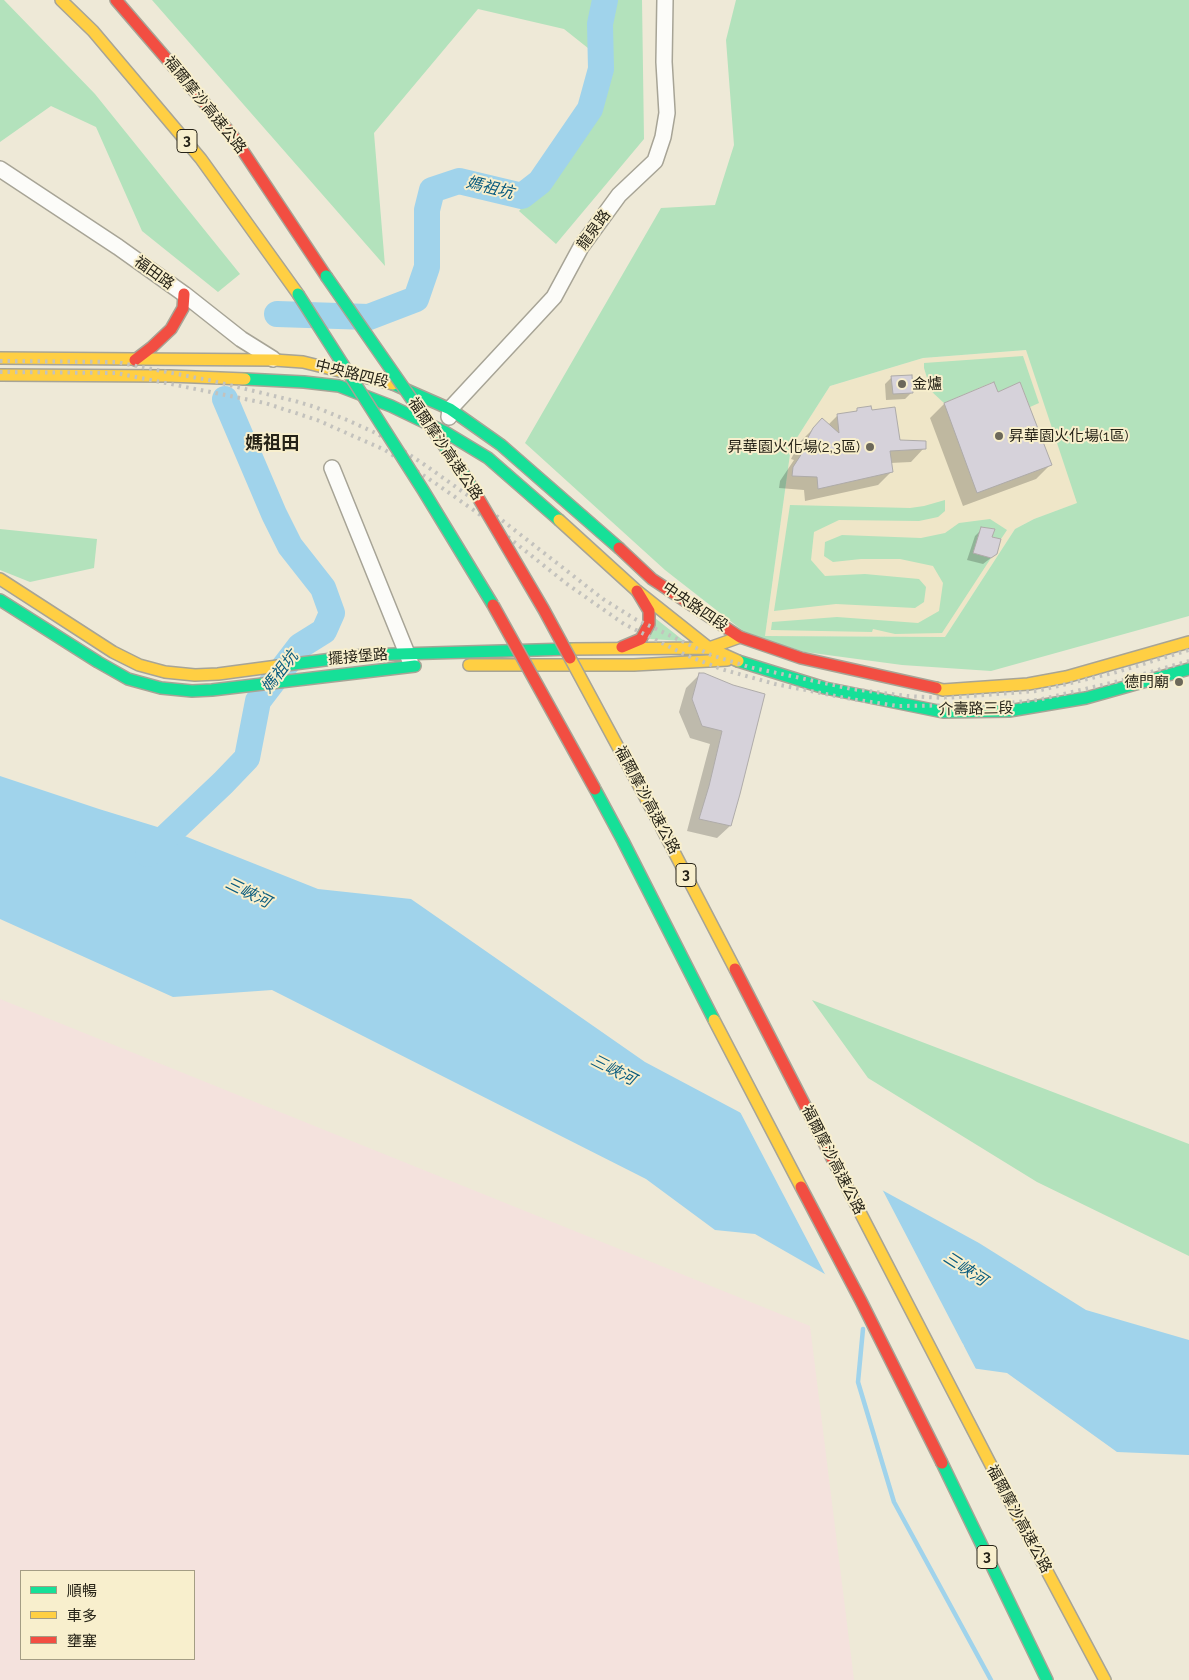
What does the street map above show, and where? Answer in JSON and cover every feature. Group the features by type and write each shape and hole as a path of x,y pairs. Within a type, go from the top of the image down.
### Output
{"main road":[{"name":"3","path":"61,0 93,32 201,159 298,294 423,490 507,629 623,841 725,1042 861,1301 942,1463 1045,1680"},
{"name":"福爾摩沙高速公路","path":"116,0 233,136 326,276 463,473 544,610 659,823 1007,1496 1106,1680"},
{"path":"135,360 171,329 183,308 184,294"},
{"name":"中央路四段","path":"0,358 274,360 303,362 398,385 450,409 501,445 652,579 740,637"},
{"path":"0,375 170,376"},
{"name":"中央路四段","path":"195,378 304,382 338,386 391,406 445,432 488,458 636,590 709,648 735,660"},
{"name":"擺接堡路","path":"0,579 113,652 139,665 165,672 195,675 218,674 364,655 409,660 431,666"},
{"path":"620,648 641,639 649,624 649,611 636,590"},
{"name":"擺接堡路","path":"0,600 128,679 161,688 192,691 369,671 409,660 620,648 709,648 740,637"},
{"name":"介壽路三段","path":"740,637 801,658 943,690 1028,684 1066,677 1189,642"},
{"path":"460,666 634,665 735,660"},
{"name":"介壽路三段","path":"735,660 825,688 943,712 1009,711 1086,698 1189,669"}],"street":[{"name":"龍泉路","path":"450,409 554,296 581,247 619,195 655,161 663,137 667,113 664,62 665,0"},
{"name":"福田路","path":"0,168 118,247 184,294 241,339 304,382"},
{"path":"170,376 195,378 250,391"},
{"path":"445,432 450,409"},
{"path":"332,468 409,660"}],"shaded area":[{"path":"1026,350 1078,503 1034,519 1015,529 945,637 765,636 791,447 830,386 923,358"},
{"path":"0,999 810,1326 854,1680 0,1680"}],"green space":[{"path":"0,0 4,0 95,94 240,274 218,292 142,231 96,127 51,106 0,142"},
{"path":"152,0 642,0 644,139 556,244 519,211 573,150 613,68 564,29 478,9 374,133 385,266"},
{"path":"736,0 1189,0 1189,616 991,671 902,665 805,652 747,634 665,570 525,443 661,208 715,205 734,145 726,40","holes":["1026,350 1077,503 1034,519 1015,529 945,637 765,636 791,447 830,386 923,358"]},
{"path":"1023,356 1039,403 1030,407 1020,382 998,392 993,382 944,403 931,391 924,368 924,363"},
{"path":"945,500 945,511 938,517 919,521 839,520 814,532 811,560 825,576 865,574 919,579 926,587 924,602 915,608 836,604 774,611 790,505 910,508"},
{"path":"990,519 1007,530 1001,539 992,537 995,529 981,527 973,553 991,558 942,633 895,634 873,629 872,632 771,630 772,622 837,617 918,623 939,611 943,583 933,566 900,559 861,559 833,562 824,556 825,542 842,535 921,538 945,533 959,523"},
{"path":"0,529 97,539 94,568 30,582 0,570"},
{"path":"655,618 684,641 650,639"},
{"path":"812,1000 1189,1144 1189,1256 1037,1182 868,1078"}],"water":[{"name":"三峽河","path":"0,776 177,833 318,889 411,899 645,1062 979,1243 1086,1310 1189,1340 1189,1455 1117,1452 1007,1373 971,1368 963,1344 858,1293 755,1234 715,1230 646,1179 272,990 173,997 0,919"}],"pier":[{"path":"738,1108 880,1185 977,1371 969,1369 961,1346 857,1295 827,1278"}],"building":[{"name":"金爐","path":"912,375 913,393 893,394 891,376"},
{"name":"昇華園火化場(1區)","path":"994,382 998,392 1020,382 1052,465 977,493 944,403"},
{"name":"昇華園火化場(2,3區)","path":"871,406 872,410 895,407 900,440 926,441 926,449 890,451 893,472 818,489 817,477 792,476 793,467 806,447 804,445 813,428 822,418 839,433 837,414 857,411 857,408"},
{"path":"981,527 995,529 992,537 1001,539 997,554 991,558 973,553"},
{"path":"699,673 704,673 733,685 765,694 731,826 699,819 722,731 702,726 692,699"}],"waterway":[{"name":"媽祖坑","path":"277,314 369,317 416,299 427,267 427,210 432,190 459,181 522,196 540,182 590,109 601,69 600,24 605,0"},
{"name":"媽祖坑","path":"148,854 247,758 258,701 300,646 324,631 332,613 323,588 290,546 274,514 225,399"},
{"path":"863,1329 858,1382 894,1502 991,1680"}],"railway":[{"path":"0,361 116,362 213,381 295,401 347,420 378,434 425,465 494,514 603,599 635,619 711,655 749,667 852,689 907,696 945,698 1037,691 1117,672 1189,650"},
{"path":"0,372 116,373 265,403 317,420 385,450 438,485 479,514 567,584 624,624 686,655 721,669 775,684 898,706 986,705 1038,700 1119,681 1189,661"}],"traffic: fast":[{"path":"326,276 473,489"},
{"path":"298,294 423,490 493,605"},
{"path":"245,379 339,386 391,406 445,432 488,458 559,520"},
{"path":"393,384 450,409 501,445 619,548"},
{"path":"0,600 128,679 161,688 192,691 212,690 415,666"},
{"path":"278,666 364,655 571,649"},
{"path":"738,661 825,688 943,712 1009,711 1086,698 1189,669"},
{"path":"595,789 714,1020"},
{"path":"942,1463 1047,1680"}],"traffic: slow":[{"path":"61,0 93,31 201,159 298,294"},
{"path":"0,358 274,360 303,362 393,384"},
{"path":"0,375 170,376 245,379"},
{"path":"559,520 636,590 709,648 738,661"},
{"path":"0,579 113,652 139,665 165,672 195,675 278,666"},
{"path":"571,649 709,648 740,637"},
{"path":"936,688 943,690 1028,684 1066,677 1189,642"},
{"path":"570,658 735,969"},
{"path":"469,665 634,665 727,660"},
{"path":"714,1020 801,1187"},
{"path":"834,1162 1007,1496"},
{"path":"1007,1496 1105,1680"}],"traffic: jam":[{"path":"116,0 233,136 326,276"},
{"path":"135,360 171,329 183,308 184,294"},
{"path":"473,489 570,658"},
{"path":"619,548 652,579 740,637 801,658 936,688"},
{"path":"622,647 641,639 649,624 649,611 637,591"},
{"path":"493,605 595,789"},
{"path":"735,969 834,1162"},
{"path":"801,1187 861,1301 942,1463"}],"place":[{"name":"金爐","path":"902,384"},
{"name":"昇華園火化場(1區)","path":"999,436"},
{"name":"昇華園火化場(2,3區)","path":"870,447"},
{"name":"德門廟","path":"1179,682"}],"district":[{"name":"媽祖田","path":"272,444"}]}
